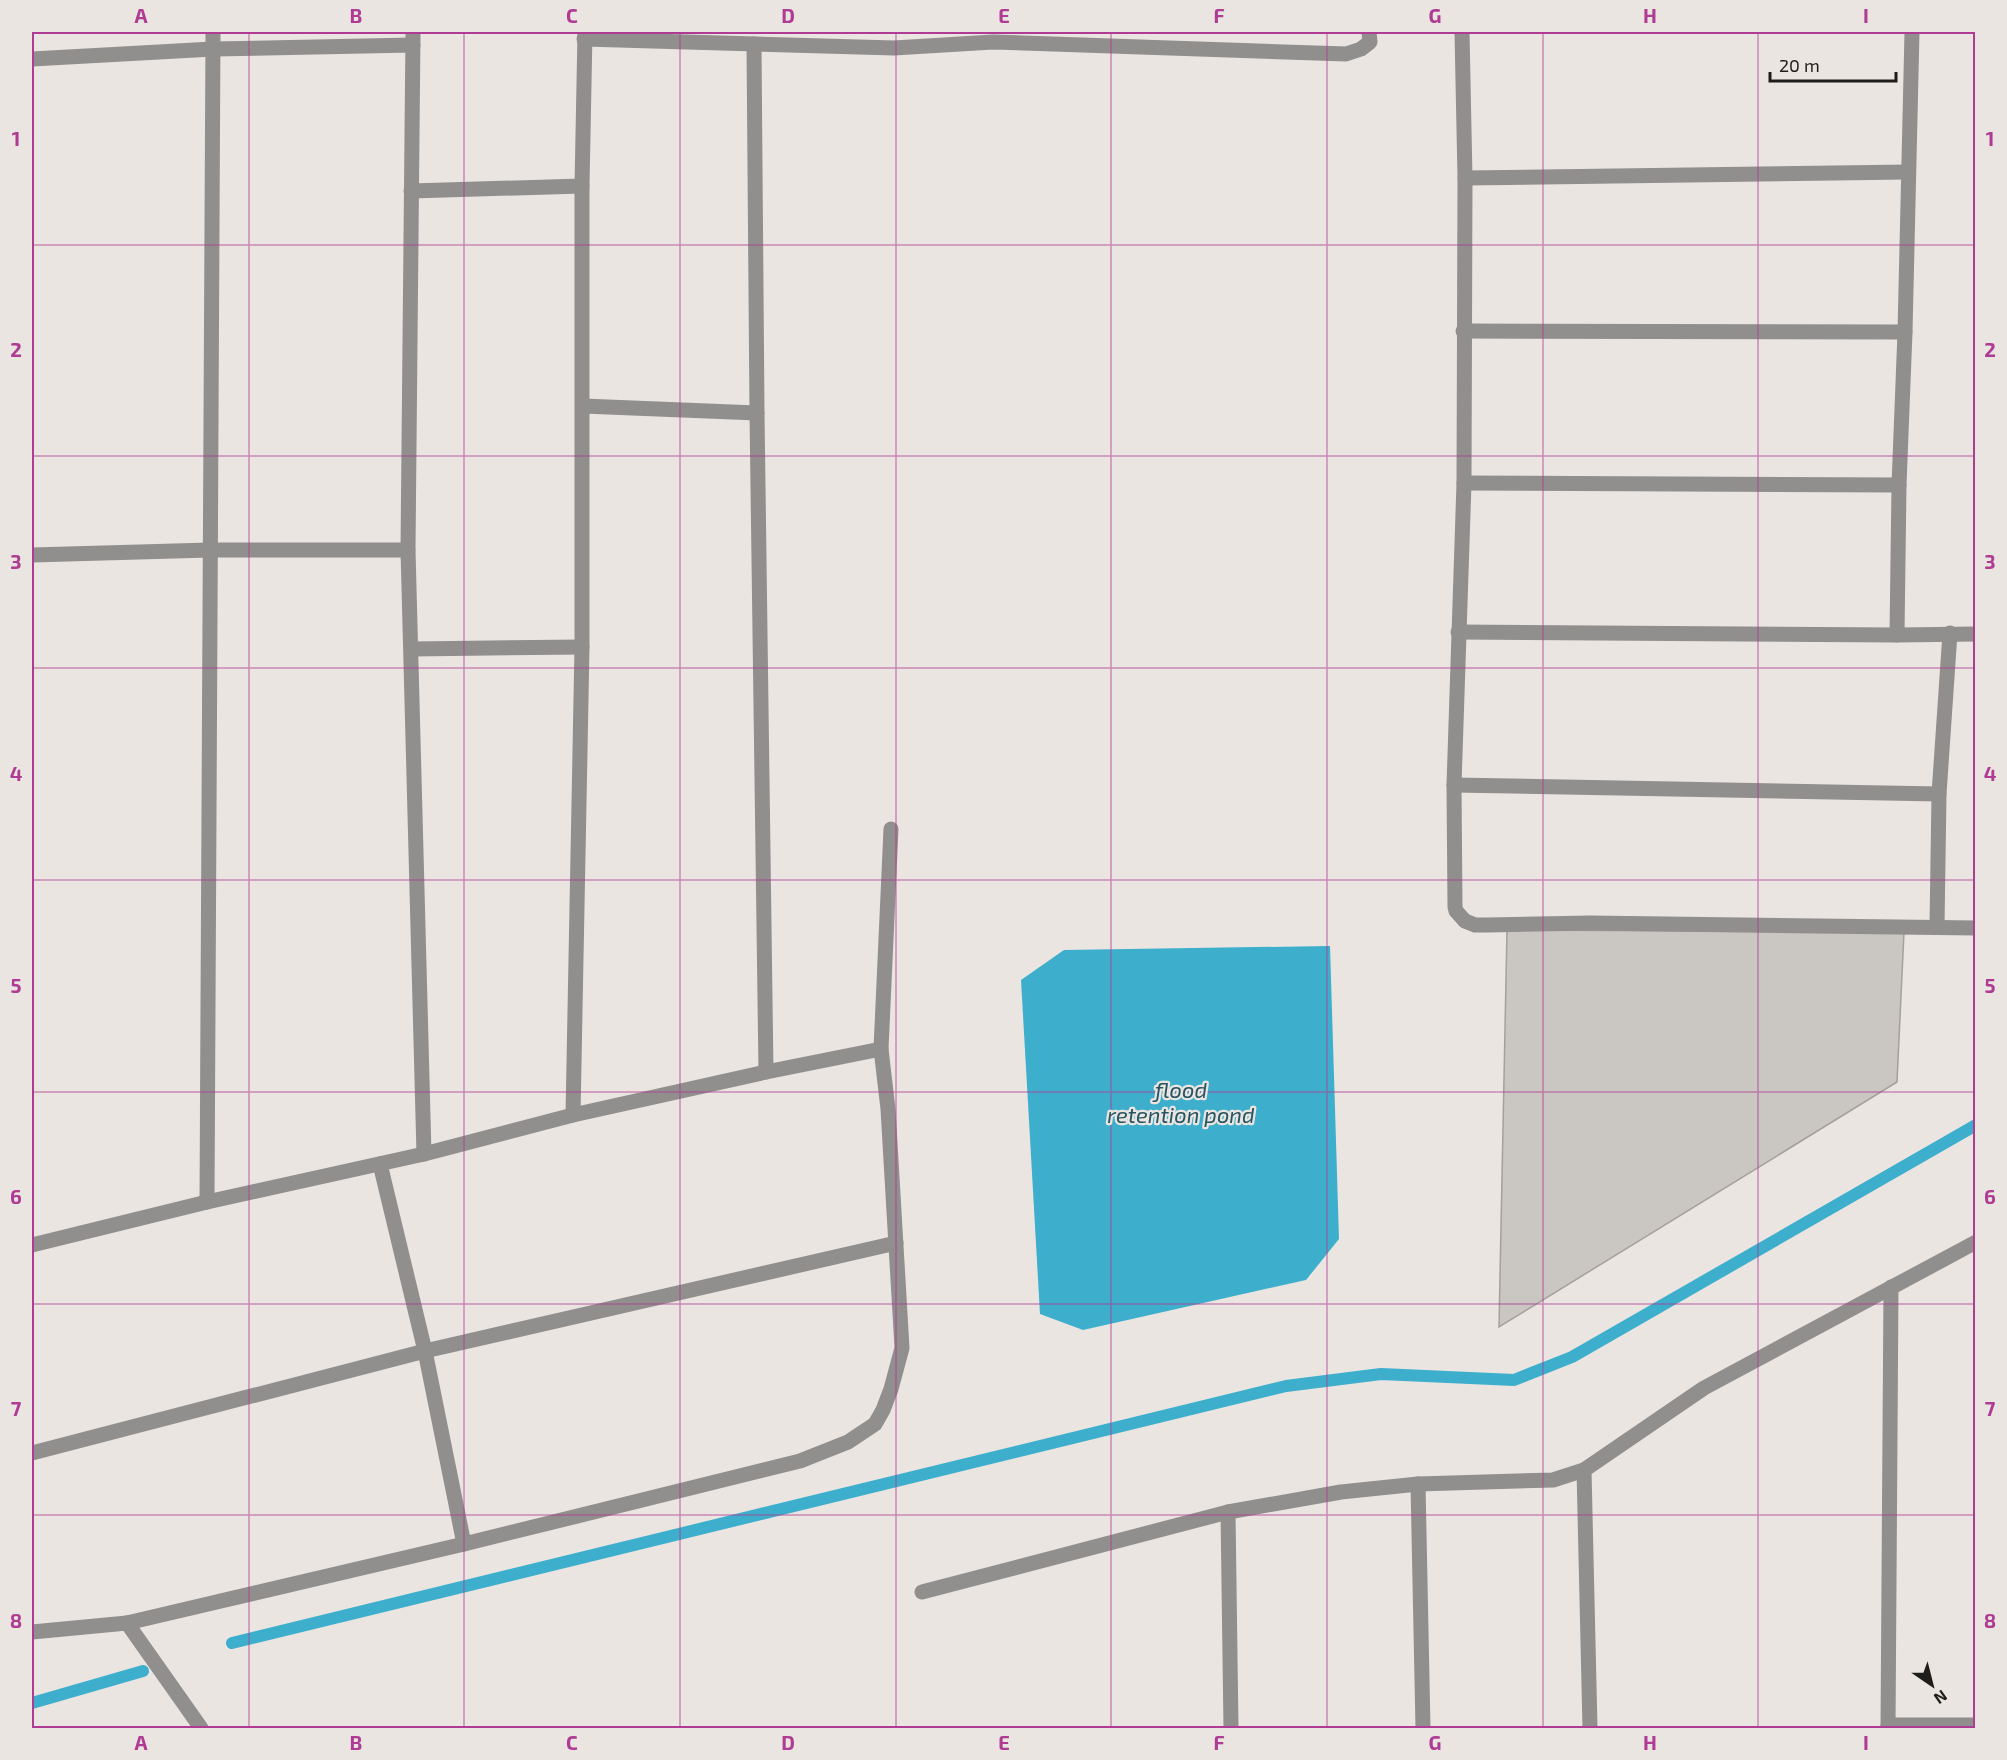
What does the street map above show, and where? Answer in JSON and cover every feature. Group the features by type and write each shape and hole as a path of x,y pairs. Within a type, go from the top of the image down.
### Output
{"street":[{"path":"207,1202 213,32"},
{"path":"573,1115 582,647 584,35 754,44 894,48 993,37 1346,54 1361,49 1370,42 1370,32"},
{"path":"1462,32 1465,178 1464,483 1454,785 1455,907 1458,915 1475,925 1590,923 1976,928"},
{"path":"1897,635 1912,32"},
{"path":"32,59 413,38 408,550 424,1154"},
{"path":"754,44 766,1072"},
{"path":"1465,178 1908,172"},
{"path":"411,191 582,186"},
{"path":"1463,331 1905,332"},
{"path":"583,406 757,414"},
{"path":"1464,483 1899,485"},
{"path":"32,555 210,550 408,550"},
{"path":"1458,632 1976,634"},
{"path":"1937,926 1940,794 1950,633"},
{"path":"412,649 582,647"},
{"path":"1454,785 1940,794"},
{"path":"32,1632 127,1623 464,1544 800,1461 848,1442 875,1424 891,1389 902,1348 888,1110 881,1049 891,829"},
{"path":"32,1245 207,1202 424,1154 573,1115 881,1049"},
{"path":"380,1164 425,1351 464,1544"},
{"path":"922,1592 1228,1512 1341,1492 1418,1484 1552,1480 1584,1470 1704,1388 1976,1242"},
{"path":"32,1453 425,1351 896,1243"},
{"path":"1891,1287 1888,1727 1976,1725"},
{"path":"1584,1470 1590,1728"},
{"path":"1418,1484 1423,1728"},
{"path":"1228,1512 1231,1728"},
{"path":"127,1623 201,1728"}],"water":[{"name":"flood retention pond","path":"1330,946 1339,1239 1306,1280 1083,1330 1040,1314 1021,980 1064,950"}],"building":[{"path":"1507,930 1904,932 1897,1082 1499,1327"}],"waterway":[{"path":"232,1643 1286,1386 1381,1374 1514,1380 1572,1357 1976,1125"},
{"path":"32,1703 143,1671"}]}
